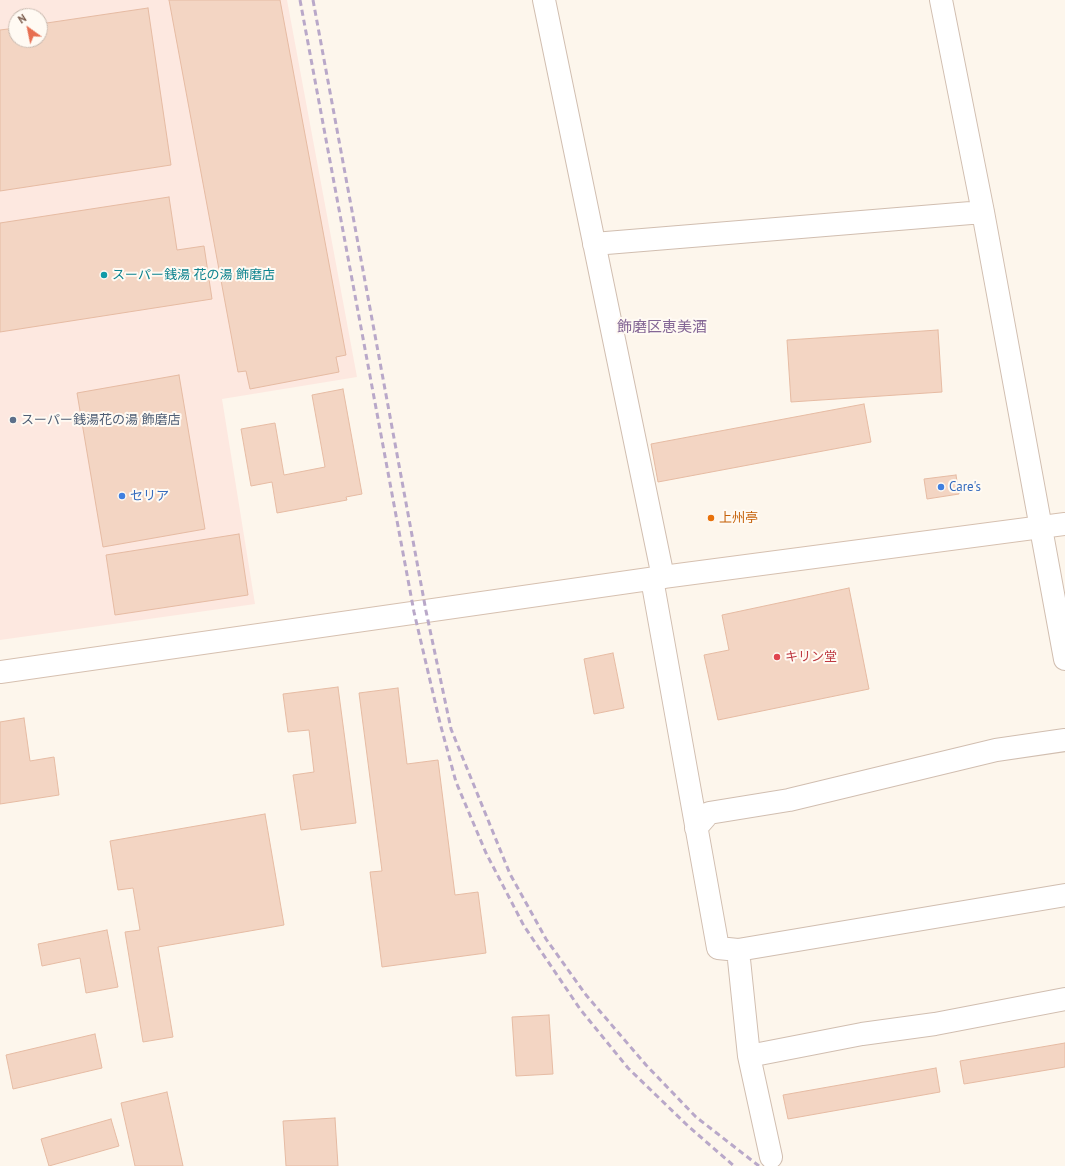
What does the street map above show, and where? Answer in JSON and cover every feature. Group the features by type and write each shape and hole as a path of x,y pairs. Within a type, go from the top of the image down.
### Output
{"street":[{"path":"544,0 594,244 657,578 696,828 718,948 738,950 1065,895"},
{"path":"941,0 983,212 1065,659"},
{"path":"594,244 983,212"},
{"path":"0,672 657,578 1065,524"},
{"path":"696,828 709,813 789,800 996,750 1065,740"},
{"path":"738,950 749,1056 771,1157"},
{"path":"749,1056 862,1034 935,1024 1065,999"}],"shaded area":[{"path":"0,0 287,0 357,377 222,399 255,604 0,640"}],"building":[{"path":"169,0 280,0 346,355 336,357 339,372 250,389 246,371 238,372"},
{"path":"148,8 171,165 0,191 0,30 8,29 8,48 48,48 48,23"},
{"name":"スーパー銭湯 花の湯 飾磨店","path":"169,197 177,250 204,246 212,299 0,332 0,223"},
{"path":"938,330 942,392 791,402 787,340"},
{"path":"179,375 205,529 103,547 77,393"},
{"path":"343,389 362,494 346,497 347,500 277,513 272,482 251,486 241,429 275,423 284,475 325,467 312,395"},
{"path":"864,404 871,442 658,482 651,444"},
{"name":"Care's","path":"956,475 959,494 927,499 924,479"},
{"path":"239,534 248,595 115,615 106,555"},
{"path":"849,588 869,689 718,720 704,655 729,650 722,615"},
{"path":"613,653 624,708 594,714 584,659"},
{"path":"338,687 356,823 301,830 293,775 314,772 309,730 288,732 283,694"},
{"path":"398,688 407,764 438,760 455,895 478,892 486,953 382,967 370,872 382,871 359,693"},
{"path":"24,718 30,761 54,757 59,795 0,804 0,722"},
{"path":"265,814 284,925 158,947 173,1037 143,1042 125,932 140,930 133,888 118,890 110,841"},
{"path":"107,930 118,987 86,993 80,958 42,966 38,944"},
{"path":"549,1015 553,1074 516,1076 512,1017"},
{"path":"95,1034 102,1068 13,1089 6,1055"},
{"path":"1065,1043 1065,1067 964,1084 960,1061"},
{"path":"936,1068 940,1092 788,1119 783,1095"},
{"path":"167,1092 183,1166 135,1166 121,1103"},
{"path":"335,1118 338,1166 286,1166 283,1121"},
{"path":"111,1119 119,1146 49,1166 41,1139"}],"railway":[{"path":"300,0 414,612 440,723 456,782 486,853 524,926 580,1009 628,1068 688,1126 734,1166"},
{"path":"313,0 426,611 451,729 510,874 546,939 586,995 646,1065 696,1117 759,1166"}],"place":[{"name":"スーパー銭湯 花の湯 飾磨店","path":"104,275"},
{"name":"スーパー銭湯花の湯 飾磨店","path":"13,420"},
{"name":"Care's","path":"941,487"},
{"name":"セリア","path":"122,496"},
{"name":"上州亭","path":"711,518"},
{"name":"キリン堂","path":"777,657"}],"district":[{"name":"飾磨区恵美酒","path":"662,328"}]}
